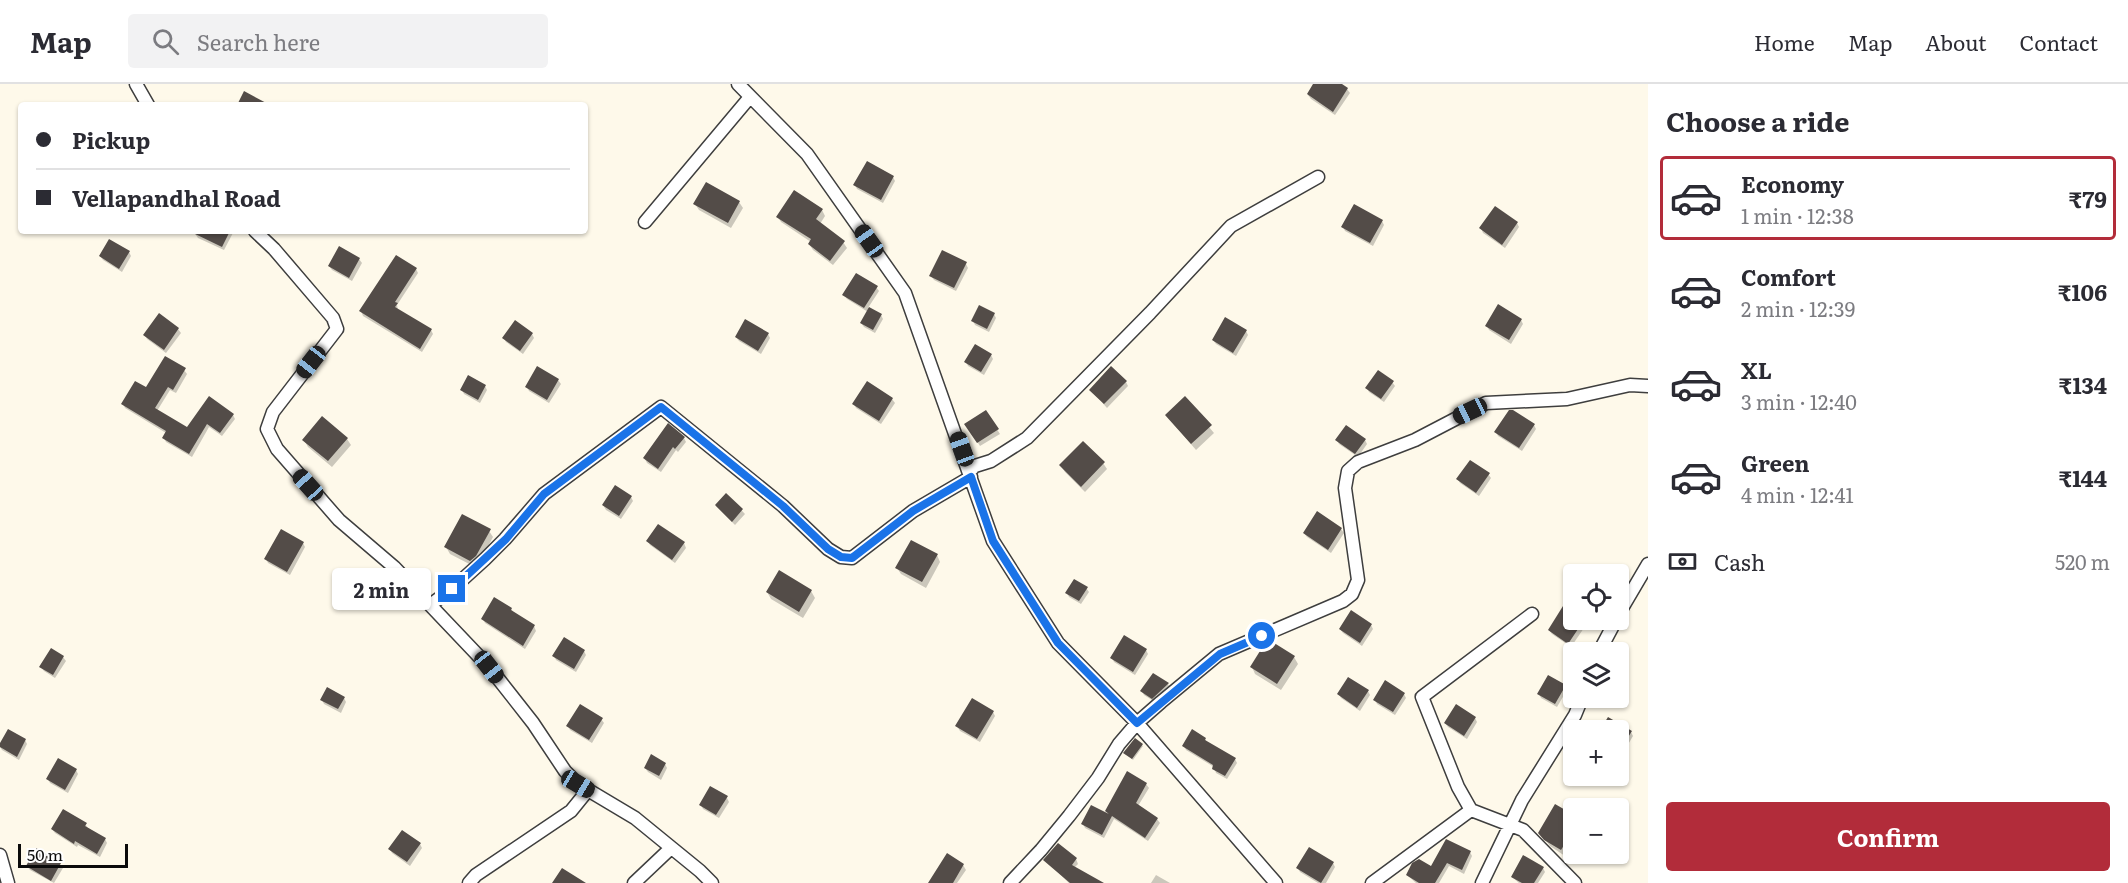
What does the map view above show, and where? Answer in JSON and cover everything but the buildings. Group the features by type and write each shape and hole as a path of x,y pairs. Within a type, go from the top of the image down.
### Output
{"street":[{"path":"136,84 146,102"},
{"path":"738,84 807,154 905,293 993,541 1058,643 1137,723 1276,883"},
{"path":"645,222 750,97"},
{"path":"430,605 485,560 544,494 661,407 783,506 823,545 841,557 852,558 913,511 970,474 975,466 991,461 1027,438 1150,313 1231,226 1318,177"},
{"path":"258,234 282,257 333,318 337,328 273,412 267,429 277,449 339,520 394,567 489,667 533,723 565,771 578,784 635,818 712,883"},
{"path":"1010,883 1069,816 1098,778 1119,744 1137,723 1220,654 1304,619 1343,601 1352,594 1358,580 1345,488 1348,471 1358,462 1415,440 1486,403 1567,399 1630,385 1648,386"},
{"path":"1629,596 1648,564"},
{"path":"1532,614 1422,698 1458,787 1471,810 1523,830 1575,883"},
{"path":"1482,883 1522,800 1578,708"},
{"path":"469,883 476,875 571,811 588,790"},
{"path":"1372,883 1471,810"},
{"path":"634,883 671,848"},
{"path":"0,855 8,883"}],"route":[{"path":"452,589 506,539 544,494 661,407 783,506 818,541 841,557 852,558 913,511 971,477 993,541 1058,643 1137,723 1220,654 1262,636"}]}
